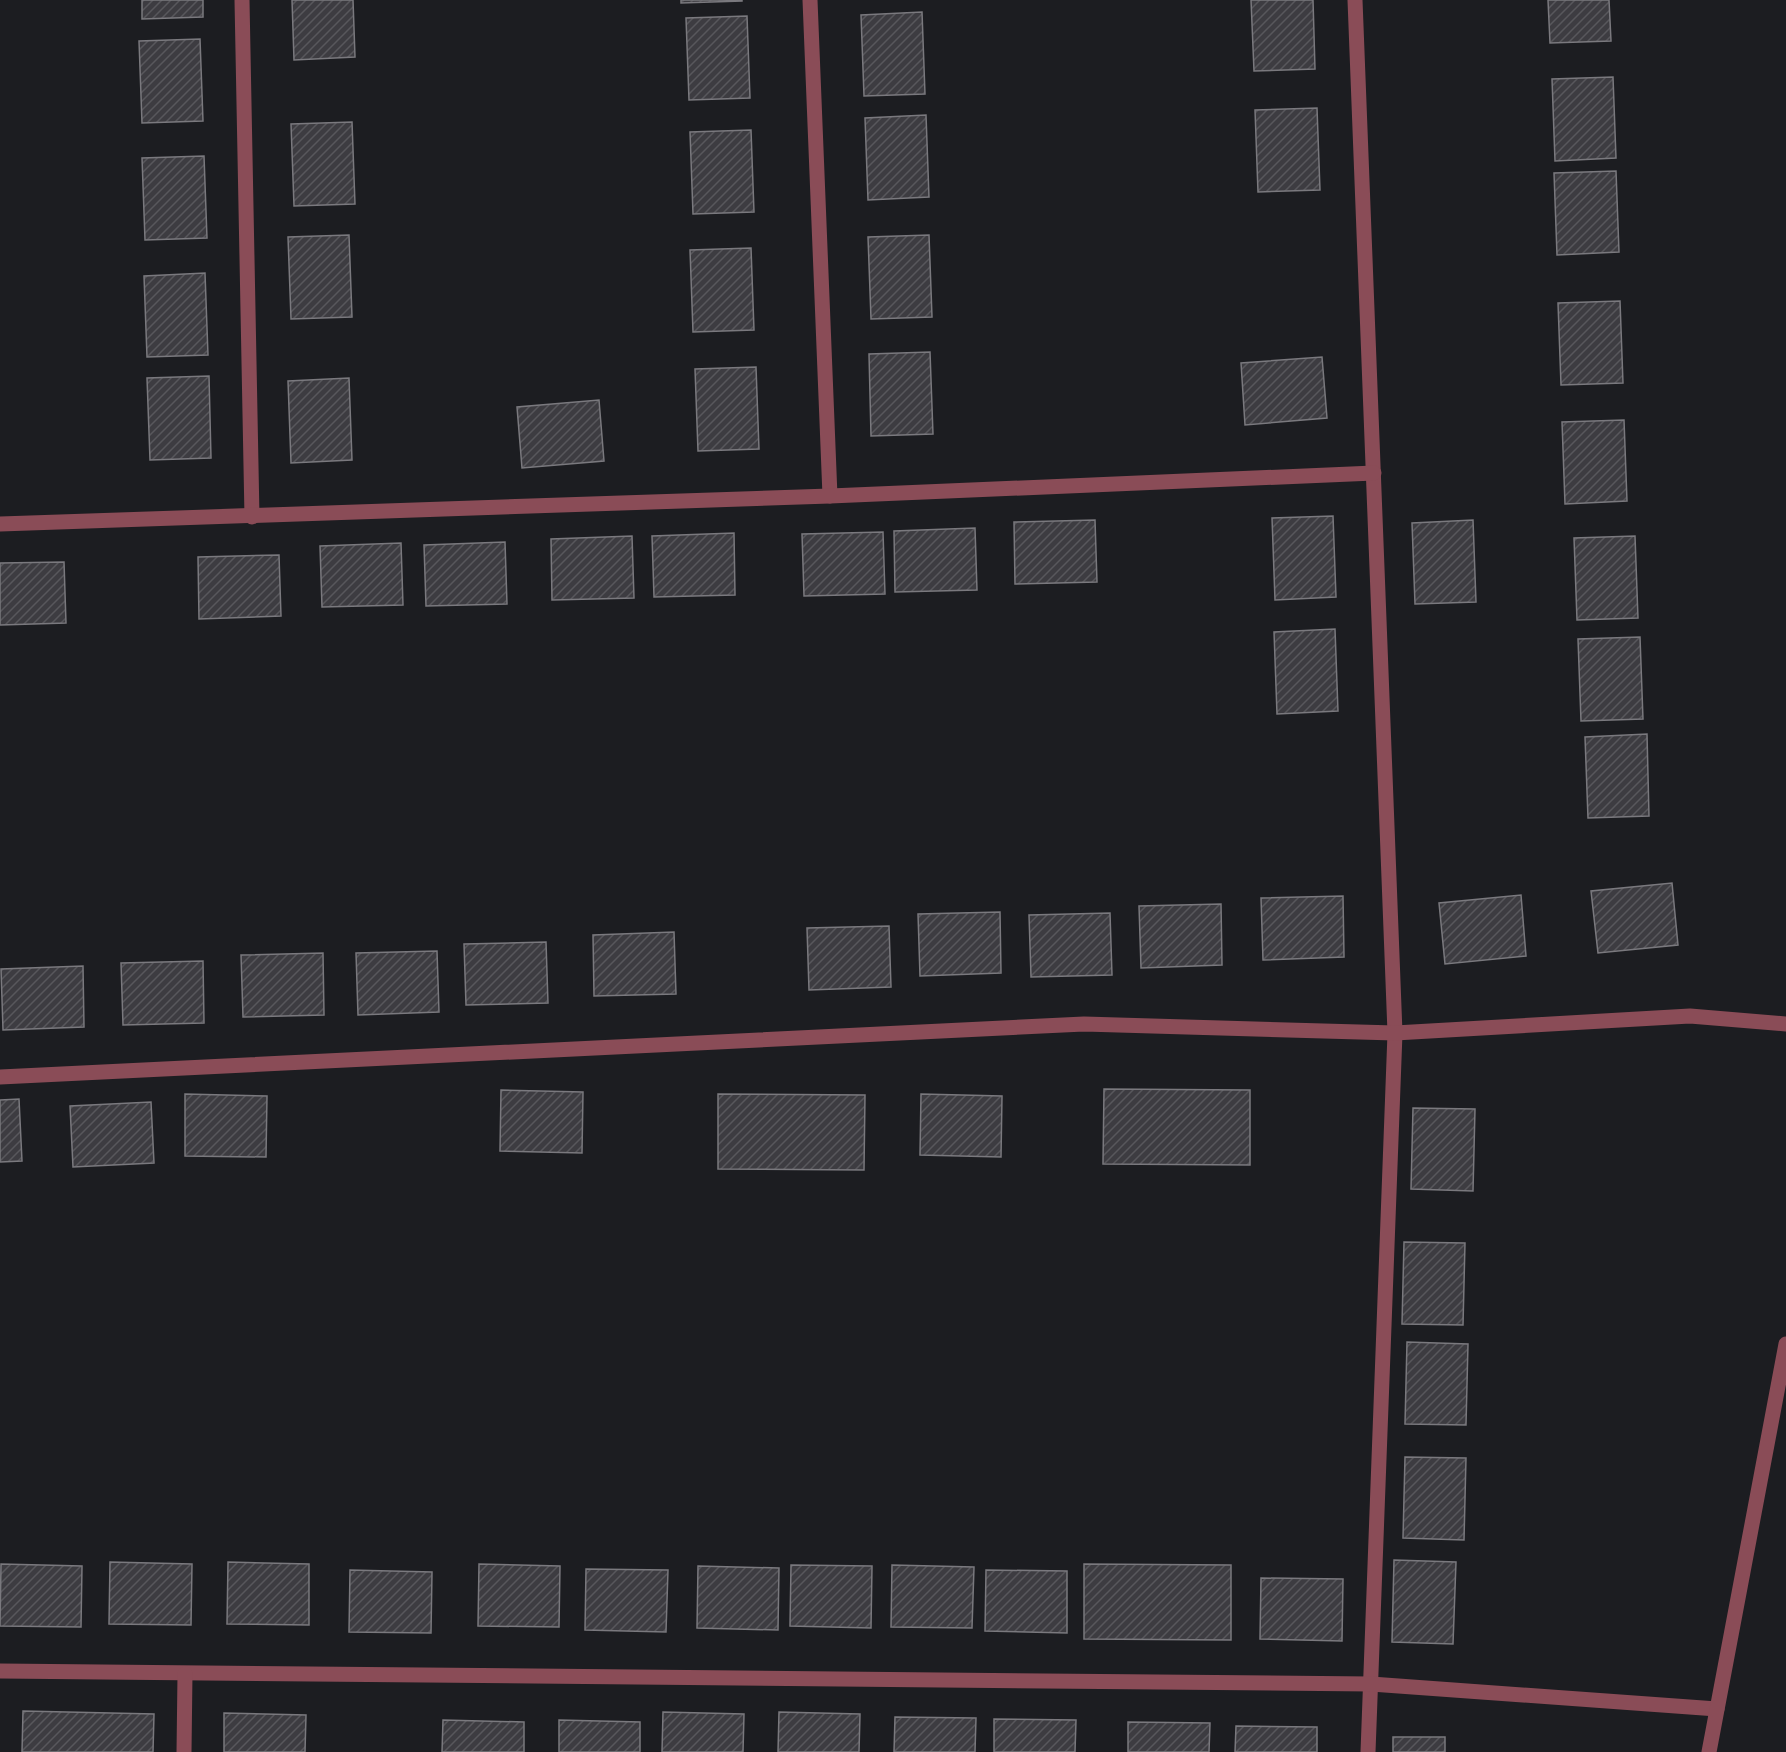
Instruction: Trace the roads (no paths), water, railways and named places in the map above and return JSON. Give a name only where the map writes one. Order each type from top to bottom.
[{"type":"street","points":[[242,0],[252,517]]},
{"type":"street","points":[[810,0],[830,496]]},
{"type":"street","points":[[1355,0],[1395,1033],[1368,1752]]},
{"type":"street","points":[[0,524],[830,496],[1374,472]]},
{"type":"street","points":[[0,1077],[1084,1024],[1395,1033],[1690,1016],[1786,1024]]},
{"type":"street","points":[[1709,1752],[1786,1344]]},
{"type":"street","points":[[0,1671],[1371,1684],[1717,1709]]},
{"type":"street","points":[[184,1752],[185,1674]]}]
